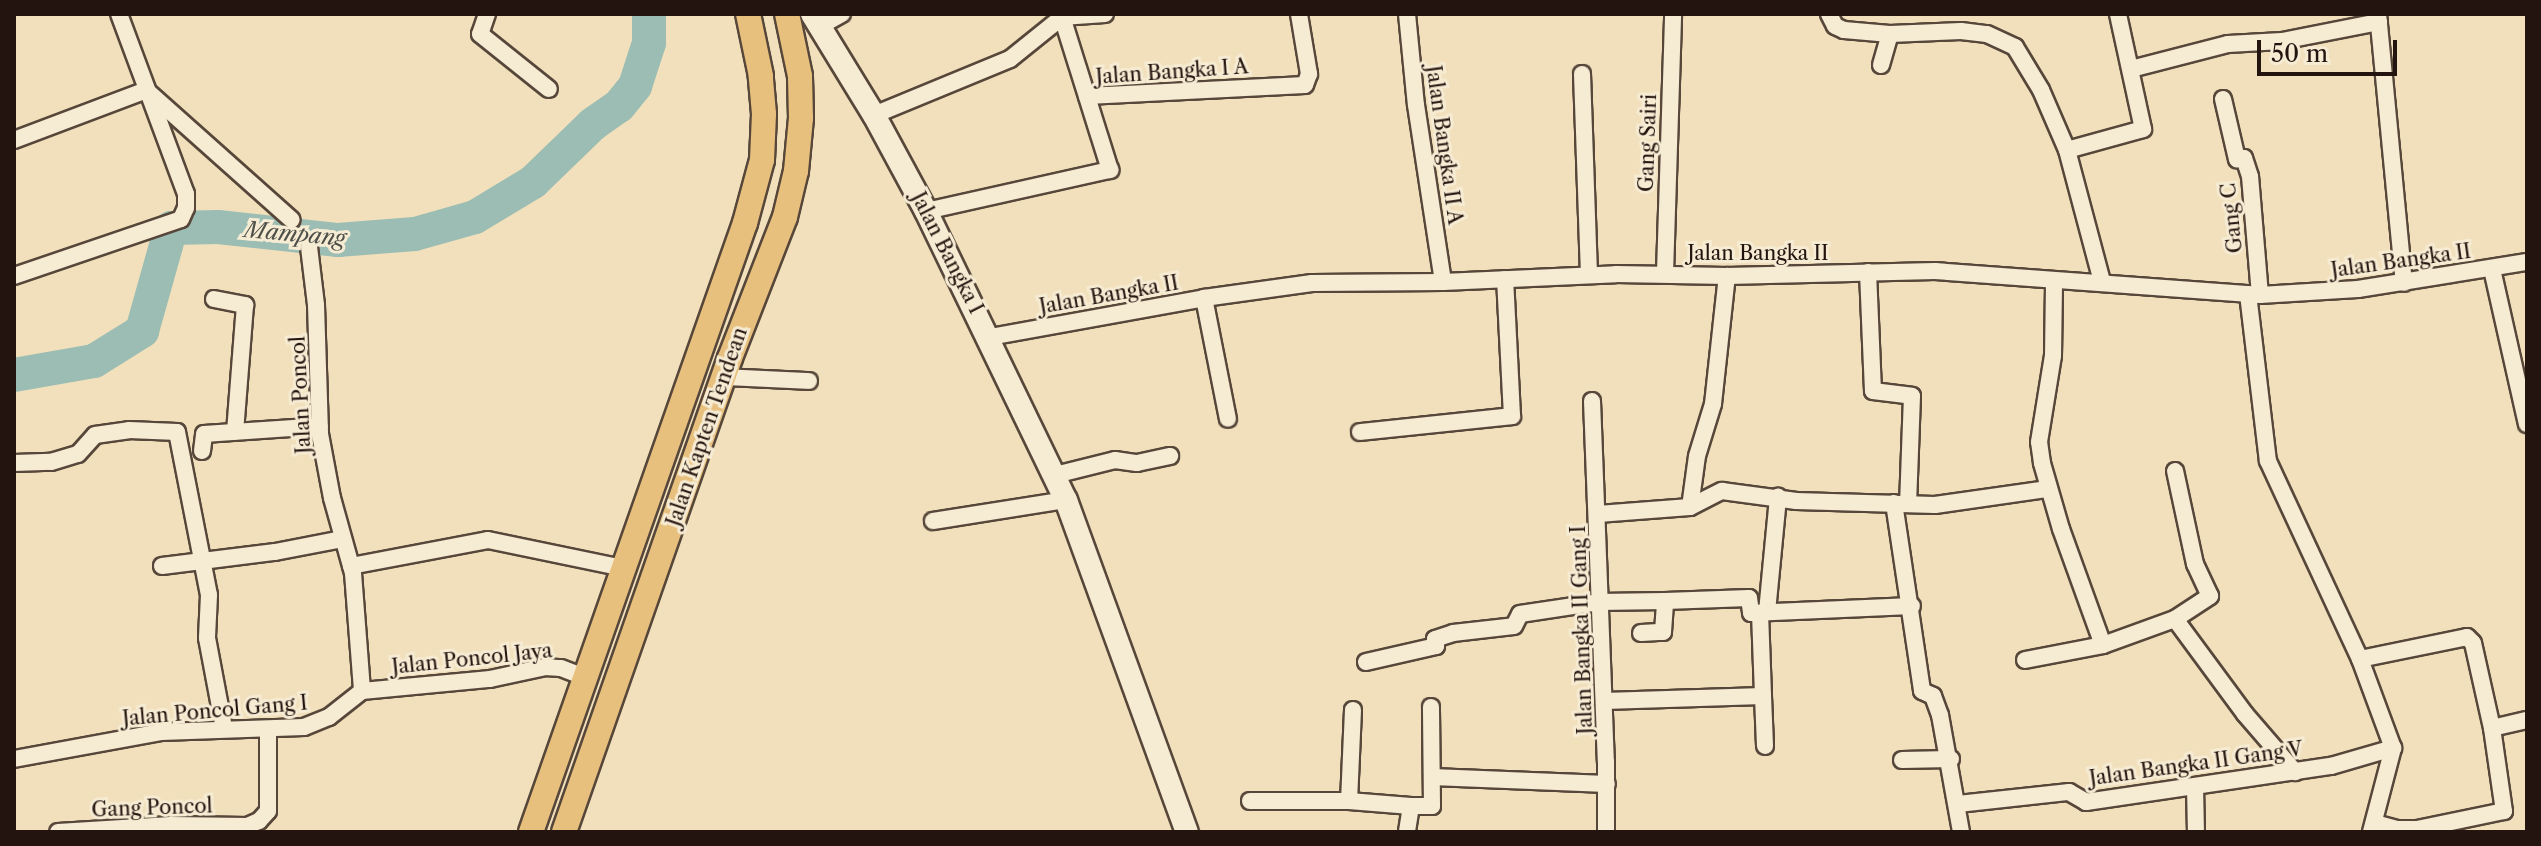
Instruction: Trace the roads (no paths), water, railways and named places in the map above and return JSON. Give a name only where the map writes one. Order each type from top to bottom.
[{"type":"main road","name":"Jalan Kapten Tendean","points":[[531,832],[745,223],[762,160],[764,114],[761,76],[748,14]]},
{"type":"main road","name":"Jalan Kapten Tendean","points":[[564,832],[724,377],[777,242],[796,171],[801,118],[800,76],[787,14]]},
{"type":"street","points":[[14,276],[181,219],[186,208],[186,194],[119,14]]},
{"type":"street","points":[[487,14],[480,34],[549,89]]},
{"type":"street","points":[[816,20],[842,14]]},
{"type":"street","points":[[874,115],[1010,59],[1062,16],[1105,14]]},
{"type":"street","name":"Jalan Bangka I A","points":[[926,211],[1110,170],[1087,96],[1305,85],[1309,74],[1299,14]]},
{"type":"street","name":"Jalan Bangka II A","points":[[1407,14],[1416,105],[1443,282]]},
{"type":"street","name":"Gang Sairi","points":[[1665,273],[1673,14]]},
{"type":"street","points":[[1829,14],[1835,26],[1844,30],[1890,34],[1961,31],[1987,34],[2015,47],[2041,90],[2067,150],[2102,282]]},
{"type":"street","points":[[2067,150],[2143,129],[2118,14]]},
{"type":"street","points":[[1062,16],[1087,96]]},
{"type":"street","points":[[2131,69],[2228,44],[2282,41],[2378,18],[2404,283]]},
{"type":"street","name":"Jalan Bangka I","points":[[816,20],[874,115],[926,211],[1055,475],[1187,832]]},
{"type":"street","points":[[1881,65],[1890,34]]},
{"type":"street","points":[[1582,74],[1589,275]]},
{"type":"street","points":[[14,140],[146,90]]},
{"type":"street","points":[[146,90],[292,220]]},
{"type":"street","name":"Gang C","points":[[2223,99],[2237,159],[2244,158],[2250,176],[2254,295]]},
{"type":"street","name":"Jalan Poncol","points":[[309,247],[316,305],[320,426],[342,539],[351,566],[362,691]]},
{"type":"street","name":"Jalan Bangka II","points":[[990,337],[1204,298],[1312,283],[1443,282],[1665,273],[1727,276],[1935,271],[2254,295],[2404,283],[2527,262]]},
{"type":"street","points":[[2492,269],[2527,424]]},
{"type":"street","points":[[1868,272],[1873,391],[1912,396],[1901,503],[1912,606],[1922,691],[1933,696],[1951,759],[1961,832]]},
{"type":"street","points":[[1690,507],[1697,456],[1713,404],[1727,276]]},
{"type":"street","points":[[1360,432],[1512,416],[1505,279]]},
{"type":"street","points":[[2054,281],[2053,356],[2039,442],[2048,489],[2103,645]]},
{"type":"street","points":[[2254,295],[2268,461],[2360,659],[2393,748],[2372,827],[2417,829],[2504,811],[2492,728],[2473,643],[2467,637],[2360,659]]},
{"type":"street","points":[[1204,298],[1228,419]]},
{"type":"street","points":[[214,299],[245,305],[235,432]]},
{"type":"street","points":[[724,377],[809,381]]},
{"type":"street","points":[[1592,401],[1598,514]]},
{"type":"street","points":[[202,451],[201,435],[320,426]]},
{"type":"street","points":[[14,463],[51,462],[78,454],[95,435],[129,430],[177,432],[209,595],[207,638],[224,728]]},
{"type":"street","points":[[1055,475],[1115,460],[1137,463],[1170,456]]},
{"type":"street","points":[[2025,660],[2103,645],[2175,619],[2210,596],[2195,564],[2175,471]]},
{"type":"street","name":"Jalan Bangka II Gang I","points":[[1606,832],[1598,514],[1690,507],[1722,491],[1935,505],[2048,489]]},
{"type":"street","points":[[1765,746],[1764,612],[1778,497]]},
{"type":"street","points":[[933,521],[1066,500]]},
{"type":"street","points":[[162,566],[275,552],[342,539]]},
{"type":"street","points":[[351,566],[488,540],[623,568]]},
{"type":"street","points":[[1366,662],[1436,646],[1435,639],[1453,633],[1514,626],[1520,614],[1599,602],[1749,598],[1751,613],[1912,606]]},
{"type":"street","points":[[1641,633],[1663,632],[1665,601]]},
{"type":"street","points":[[2175,619],[2245,714],[2295,772]]},
{"type":"street","name":"Jalan Poncol Jaya","points":[[362,691],[490,679],[545,667],[561,668],[584,677]]},
{"type":"street","name":"Jalan Poncol Gang I","points":[[14,759],[161,732],[224,728],[268,730],[318,723],[362,691]]},
{"type":"street","points":[[1604,701],[1763,696]]},
{"type":"street","points":[[1250,801],[1349,801],[1432,806],[1431,707]]},
{"type":"street","points":[[1349,801],[1353,710]]},
{"type":"street","points":[[2492,728],[2527,720]]},
{"type":"street","points":[[247,829],[268,811],[268,730]]},
{"type":"street","name":"Jalan Bangka II Gang V","points":[[1958,804],[2069,792],[2086,802],[2331,766],[2393,748]]},
{"type":"street","points":[[1902,760],[1951,759]]},
{"type":"street","points":[[1432,777],[1607,784]]},
{"type":"street","points":[[2195,786],[2196,832]]},
{"type":"street","points":[[1407,832],[1411,806]]},
{"type":"street","name":"Gang Poncol","points":[[58,832],[171,825],[247,829]]},
{"type":"waterway","name":"Mampang","points":[[14,375],[94,361],[142,331],[171,228],[218,227],[338,240],[415,234],[475,217],[533,182],[593,124],[619,106],[635,86],[649,43],[649,14]]}]
